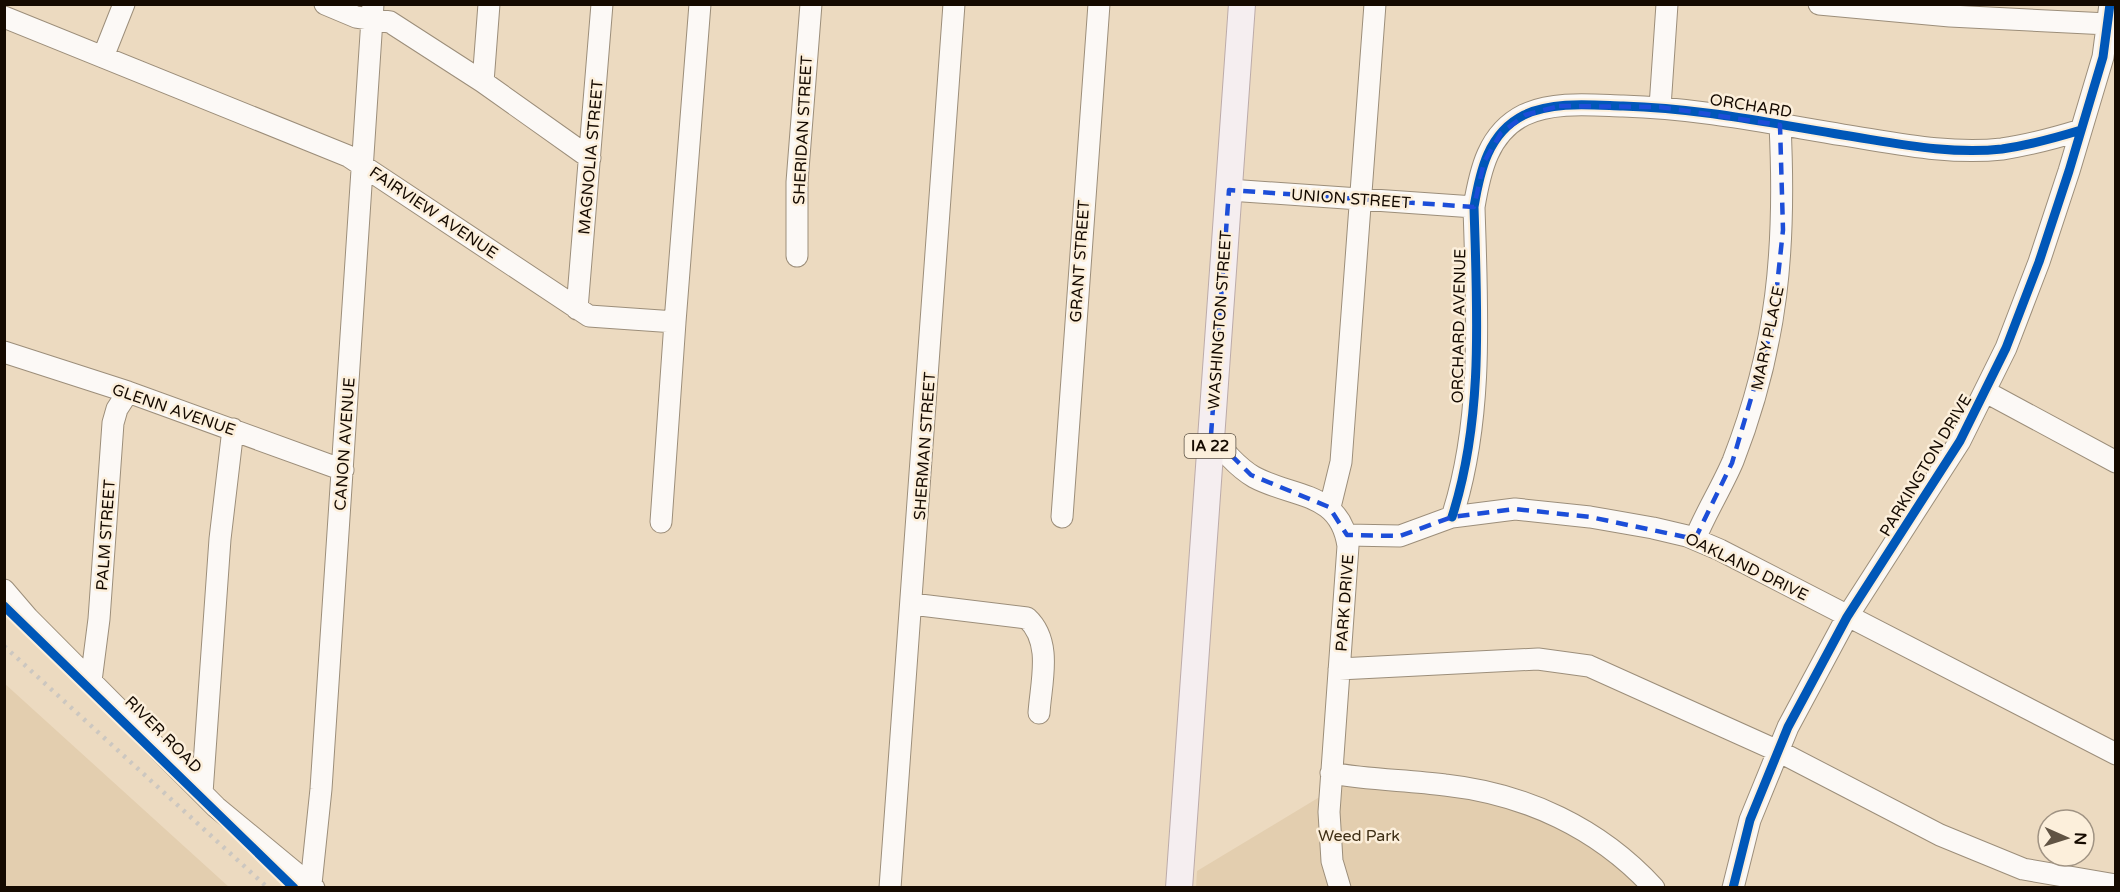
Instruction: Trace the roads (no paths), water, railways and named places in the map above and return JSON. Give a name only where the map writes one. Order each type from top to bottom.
[{"type":"main road","name":"WASHINGTON STREET","points":[[1179,888],[1242,4]]},
{"type":"street","points":[[104,57],[124,4]]},
{"type":"street","points":[[325,4],[356,17],[373,11],[483,82],[590,158]]},
{"type":"street","points":[[483,82],[489,4]]},
{"type":"street","name":"MAGNOLIA STREET","points":[[577,309],[602,4]]},
{"type":"street","points":[[661,522],[700,4]]},
{"type":"street","name":"SHERIDAN STREET","points":[[797,256],[797,182],[811,4]]},
{"type":"street","name":"SHERMAN STREET","points":[[890,888],[954,4]]},
{"type":"street","name":"GRANT STREET","points":[[1062,517],[1099,4]]},
{"type":"street","points":[[1211,435],[1224,451],[1251,476],[1318,500],[1330,507],[1341,462],[1375,4]]},
{"type":"street","points":[[1660,107],[1668,4]]},
{"type":"street","points":[[1819,4],[1950,16],[2109,14]]},
{"type":"street","name":"CANON AVENUE","points":[[313,886],[373,11]]},
{"type":"street","name":"PARKINGTON DRIVE","points":[[1733,888],[1750,820],[1778,751],[1847,617],[1960,441],[1986,392],[2038,262],[2081,130],[2103,57],[2109,14]]},
{"type":"street","name":"FAIRVIEW AVENUE","points":[[4,17],[301,135],[363,164],[577,309],[597,317],[675,321]]},
{"type":"street","name":"ORCHARD","points":[[1474,207],[1480,174],[1491,146],[1501,133],[1524,115],[1559,106],[1660,107],[1907,146],[1950,149],[2000,149],[2049,140],[2081,130]]},
{"type":"street","name":"MARY PLACE","points":[[1695,539],[1732,463],[1761,374],[1773,324],[1783,230],[1780,125]]},
{"type":"street","name":"UNION STREET","points":[[1229,190],[1474,207]]},
{"type":"street","name":"ORCHARD AVENUE","points":[[1452,517],[1468,441],[1475,386],[1474,207]]},
{"type":"street","name":"GLENN AVENUE","points":[[4,352],[128,392],[343,470]]},
{"type":"street","name":"PALM STREET","points":[[91,681],[100,608],[113,423],[117,409],[128,392]]},
{"type":"street","points":[[1986,392],[2115,462]]},
{"type":"street","points":[[202,793],[220,540],[233,429]]},
{"type":"street","name":"PARK DRIVE","points":[[1330,507],[1344,526],[1348,546],[1331,773],[1329,839],[1332,861],[1340,888]]},
{"type":"street","name":"OAKLAND DRIVE","points":[[1347,535],[1400,536],[1452,517],[1495,509],[1515,509],[1590,517],[1653,528],[1695,539],[2115,754]]},
{"type":"street","name":"RIVER ROAD","points":[[4,590],[28,618],[202,793],[313,886]]},
{"type":"street","points":[[912,604],[1027,618],[1040,635],[1044,646],[1039,713]]},
{"type":"street","points":[[1339,669],[1538,659],[1589,666],[1778,751],[1940,835],[2023,869],[2115,885]]},
{"type":"street","points":[[1331,773],[1447,785],[1514,799],[1582,827],[1608,844],[1654,888]]},
{"type":"railway","points":[[4,646],[268,888]]},
{"type":"park label","name":"Weed Park","points":[[1359,835]]}]
